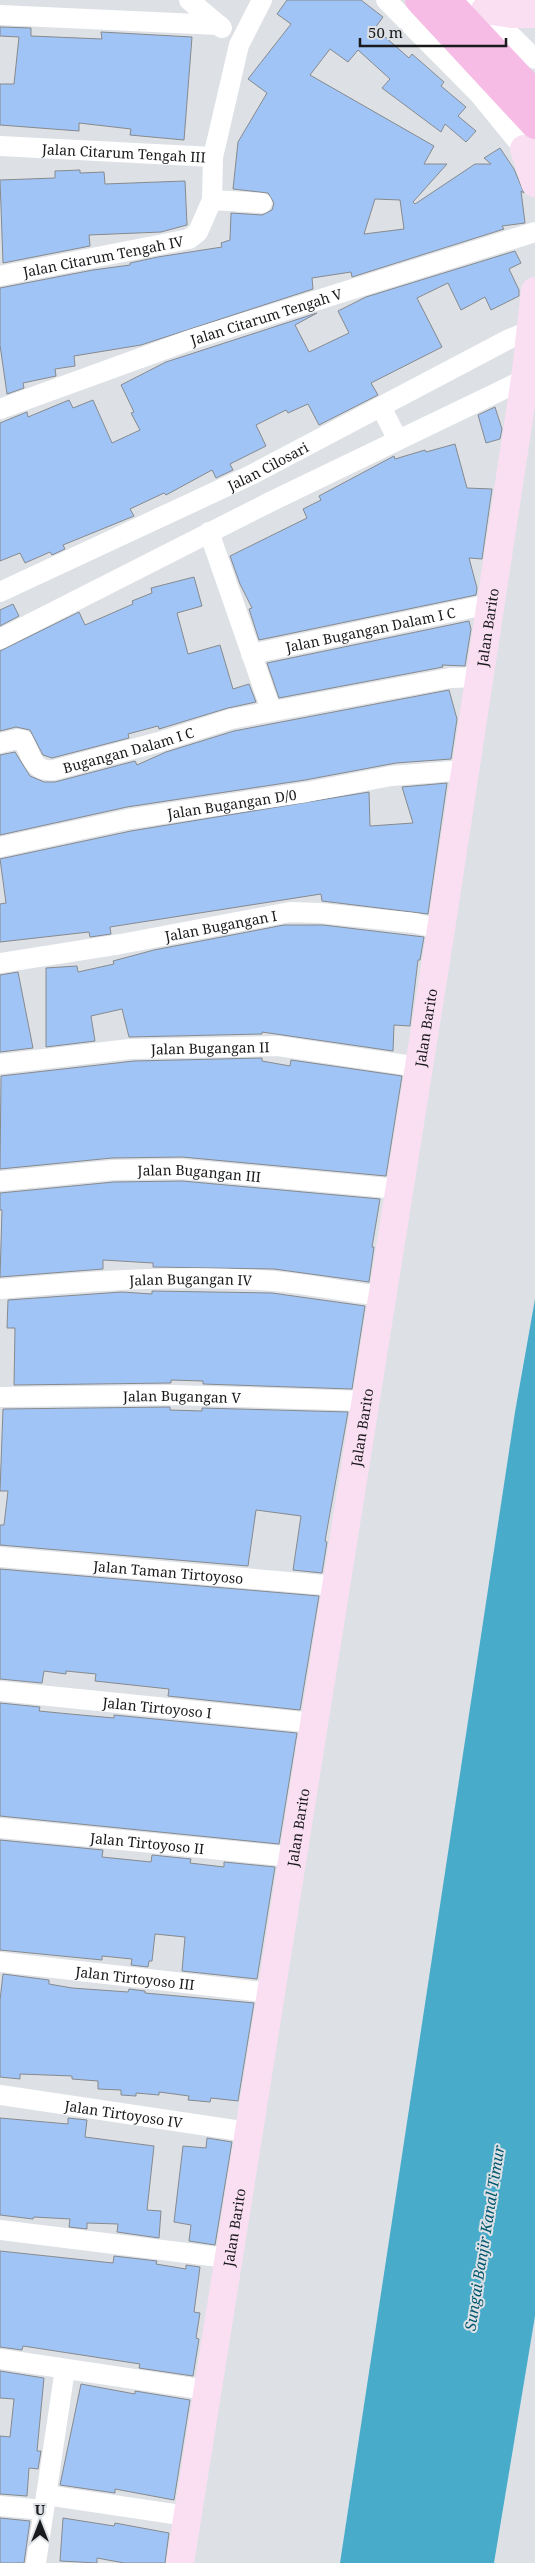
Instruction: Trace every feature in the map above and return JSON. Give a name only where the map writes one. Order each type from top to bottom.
[{"type":"main road","points":[[418,0],[535,124]]},
{"type":"main road","points":[[447,0],[535,94]]},
{"type":"street","points":[[189,0],[238,44]]},
{"type":"street","points":[[213,157],[238,44],[262,0]]},
{"type":"street","points":[[386,0],[479,94],[529,150],[535,184]]},
{"type":"street","points":[[480,5],[512,14],[535,14]]},
{"type":"street","points":[[480,5],[535,58]]},
{"type":"street","points":[[0,15],[218,25]]},
{"type":"street","name":"Jalan Citarum Tengah III","points":[[0,146],[213,157],[212,200]]},
{"type":"street","points":[[212,200],[262,203]]},
{"type":"street","name":"Jalan Citarum Tengah IV","points":[[0,276],[190,240],[198,232],[212,200]]},
{"type":"street","name":"Jalan Citarum Tengah V","points":[[0,409],[193,339],[535,232]]},
{"type":"street","name":"Jalan Barito","points":[[180,2563],[364,1401],[442,928],[525,379],[535,291]]},
{"type":"street","name":"Jalan Cilosari","points":[[0,592],[222,489],[507,340],[532,330]]},
{"type":"street","points":[[0,639],[210,532],[525,379]]},
{"type":"street","points":[[381,407],[398,440]]},
{"type":"street","points":[[222,489],[235,520]]},
{"type":"street","points":[[210,532],[271,710],[450,678],[480,677]]},
{"type":"street","name":"Jalan Bugangan Dalam I C","points":[[252,654],[490,604]]},
{"type":"street","name":"Bugangan Dalam I C","points":[[0,743],[18,739],[23,740],[33,763],[40,770],[49,771],[159,742],[232,719],[271,710]]},
{"type":"street","name":"Jalan Bugangan D/0","points":[[0,847],[129,819],[391,776],[466,770]]},
{"type":"street","name":"Jalan Bugangan I","points":[[0,963],[121,944],[290,912],[320,913],[414,923],[442,928]]},
{"type":"street","name":"Jalan Bugangan II","points":[[0,1064],[130,1049],[278,1046],[419,1067]]},
{"type":"street","name":"Jalan Bugangan III","points":[[0,1181],[112,1170],[182,1169],[400,1190]]},
{"type":"street","name":"Jalan Bugangan IV","points":[[0,1289],[163,1278],[205,1278],[274,1281],[382,1296]]},
{"type":"street","name":"Jalan Bugangan V","points":[[0,1397],[172,1395],[364,1401]]},
{"type":"street","name":"Jalan Taman Tirtoyoso","points":[[0,1557],[336,1586]]},
{"type":"street","name":"Jalan Tirtoyoso I","points":[[0,1691],[314,1723]]},
{"type":"street","name":"Jalan Tirtoyoso II","points":[[0,1828],[292,1858]]},
{"type":"street","name":"Jalan Tirtoyoso III","points":[[0,1962],[270,1993]]},
{"type":"street","name":"Jalan Tirtoyoso IV","points":[[0,2095],[248,2132]]},
{"type":"street","points":[[0,2230],[227,2258]]},
{"type":"street","points":[[0,2359],[207,2390]]},
{"type":"street","points":[[36,2563],[65,2369]]},
{"type":"street","points":[[0,2506],[45,2503],[187,2516]]},
{"type":"water","name":"Sungai Banjir Kanal Timur","points":[[535,1299],[535,2316],[494,2563],[340,2563],[515,1412]]},
{"type":"building","points":[[287,0],[361,0],[383,17],[375,28],[409,58],[412,54],[444,82],[441,86],[466,107],[458,116],[476,131],[466,142],[445,124],[441,132],[382,88],[390,79],[358,50],[348,62],[330,49],[310,75],[434,146],[424,164],[447,164],[413,202],[415,204],[475,164],[491,164],[484,158],[500,148],[514,169],[524,193],[521,191],[525,223],[502,226],[504,229],[352,277],[351,272],[312,278],[313,289],[141,345],[74,356],[75,366],[55,369],[56,376],[23,383],[24,388],[7,394],[0,345],[0,288],[93,270],[130,265],[130,263],[158,257],[222,247],[221,243],[230,240],[231,213],[262,215],[272,210],[274,203],[268,193],[233,189],[238,142],[267,93],[248,79],[291,24],[277,14]],"holes":[[[375,199],[400,200],[404,229],[364,234]]]},
{"type":"building","points":[[0,27],[31,28],[31,36],[102,39],[101,32],[192,37],[184,140],[130,135],[131,129],[79,123],[79,131],[0,125],[0,84],[14,84],[19,37],[0,36]]},
{"type":"building","points":[[80,170],[80,173],[104,172],[105,184],[185,181],[187,225],[161,232],[89,235],[90,246],[3,263],[0,180],[55,178],[55,171]]},
{"type":"building","points":[[515,251],[521,263],[509,269],[519,290],[519,296],[491,310],[485,297],[461,310],[448,283],[417,298],[442,347],[371,383],[378,395],[319,425],[308,404],[288,413],[286,410],[256,425],[266,446],[230,464],[233,470],[216,478],[212,470],[166,495],[164,493],[130,509],[134,516],[63,545],[65,549],[52,555],[50,552],[25,563],[20,553],[0,561],[0,423],[27,412],[28,417],[69,400],[73,408],[93,400],[112,443],[140,430],[131,413],[134,412],[121,385],[166,362],[317,313],[295,325],[309,352],[349,333],[338,311],[366,297]]},
{"type":"building","points":[[495,407],[502,429],[500,439],[486,443],[478,415]]},
{"type":"building","points":[[455,444],[467,488],[492,489],[482,559],[469,558],[477,588],[476,595],[259,640],[249,609],[252,608],[240,584],[230,556],[307,518],[303,509],[321,500],[319,496],[394,456],[395,459]]},
{"type":"building","points":[[194,577],[202,606],[177,613],[188,654],[220,645],[233,689],[249,684],[256,702],[228,708],[159,729],[158,726],[128,734],[129,738],[52,758],[43,755],[30,730],[16,727],[0,731],[0,651],[79,612],[85,625],[133,604],[132,601],[152,593],[151,588]]},
{"type":"building","points":[[13,604],[19,616],[0,626],[0,610]]},
{"type":"building","points":[[469,621],[471,629],[465,666],[442,665],[443,667],[279,698],[267,663]]},
{"type":"building","points":[[449,690],[457,719],[451,759],[396,763],[305,780],[127,807],[0,835],[0,755],[15,752],[30,776],[44,782],[55,782],[135,761],[137,765],[166,752],[234,731]]},
{"type":"building","points":[[447,783],[428,914],[322,901],[321,894],[110,927],[111,934],[90,937],[89,932],[0,942],[0,904],[6,903],[0,859],[131,831],[369,792],[370,826],[413,823],[402,787]]},
{"type":"building","points":[[284,925],[323,925],[424,937],[420,960],[418,960],[410,1026],[394,1025],[393,1051],[262,1032],[262,1034],[129,1037],[122,1009],[91,1016],[95,1041],[46,1047],[46,968],[77,966],[78,972],[114,964],[113,961],[154,950]]},
{"type":"building","points":[[18,972],[33,1048],[0,1052],[0,975]]},
{"type":"building","points":[[262,1058],[262,1061],[290,1066],[291,1060],[402,1076],[386,1176],[182,1157],[112,1158],[0,1169],[1,1076],[134,1061]]},
{"type":"building","points":[[182,1181],[380,1199],[372,1247],[374,1247],[369,1282],[274,1269],[153,1267],[153,1263],[103,1260],[103,1269],[0,1277],[2,1210],[0,1210],[0,1193],[114,1182]]},
{"type":"building","points":[[152,1291],[272,1293],[365,1306],[352,1389],[203,1384],[203,1381],[171,1380],[171,1383],[14,1385],[15,1328],[7,1328],[8,1300],[122,1292],[152,1294]]},
{"type":"building","points":[[170,1407],[170,1410],[202,1411],[202,1408],[348,1412],[325,1541],[327,1542],[322,1573],[293,1570],[301,1516],[256,1510],[248,1566],[0,1545],[0,1525],[4,1525],[8,1491],[0,1491],[3,1409]]},
{"type":"building","points":[[0,1569],[319,1596],[300,1710],[168,1696],[169,1689],[95,1681],[96,1674],[66,1671],[66,1674],[44,1671],[42,1683],[0,1679]]},
{"type":"building","points":[[0,1703],[40,1707],[39,1711],[114,1718],[114,1715],[297,1733],[279,1844],[0,1816]]},
{"type":"building","points":[[0,1840],[103,1850],[102,1857],[151,1862],[152,1855],[191,1859],[190,1863],[224,1867],[224,1862],[275,1867],[257,1979],[182,1971],[185,1937],[155,1934],[152,1961],[149,1961],[148,1967],[131,1965],[132,1959],[102,1956],[102,1960],[0,1950]]},
{"type":"building","points":[[3,1974],[49,1980],[49,1984],[72,1988],[128,1992],[129,1989],[145,1991],[145,1993],[254,2003],[238,2101],[211,2098],[210,2102],[188,2100],[189,2096],[159,2092],[159,2095],[136,2093],[136,2096],[121,2095],[121,2090],[98,2089],[98,2081],[72,2079],[72,2076],[20,2074],[20,2079],[0,2077],[0,2000]]},
{"type":"building","points":[[0,2118],[68,2124],[68,2118],[87,2120],[85,2137],[154,2146],[147,2210],[161,2211],[159,2238],[117,2232],[118,2224],[87,2223],[87,2229],[69,2227],[70,2219],[34,2217],[33,2219],[0,2215]]},
{"type":"building","points":[[207,2138],[232,2142],[215,2245],[189,2241],[191,2225],[174,2222],[183,2146],[206,2148]]},
{"type":"building","points":[[0,2251],[113,2263],[114,2256],[157,2261],[156,2264],[186,2269],[186,2265],[200,2267],[194,2312],[200,2313],[196,2338],[199,2339],[193,2376],[139,2368],[140,2364],[23,2346],[22,2350],[0,2347]]},
{"type":"building","points":[[0,2371],[44,2378],[37,2451],[41,2451],[38,2469],[29,2468],[27,2496],[0,2494],[0,2436],[10,2437],[14,2399],[0,2398]]},
{"type":"building","points":[[81,2384],[135,2394],[135,2391],[190,2400],[174,2500],[115,2489],[115,2493],[60,2485]]},
{"type":"building","points":[[0,2518],[30,2521],[24,2563],[0,2563]]},
{"type":"building","points":[[63,2518],[114,2526],[115,2523],[169,2533],[165,2563],[124,2563],[97,2558],[97,2563],[60,2561]]}]
